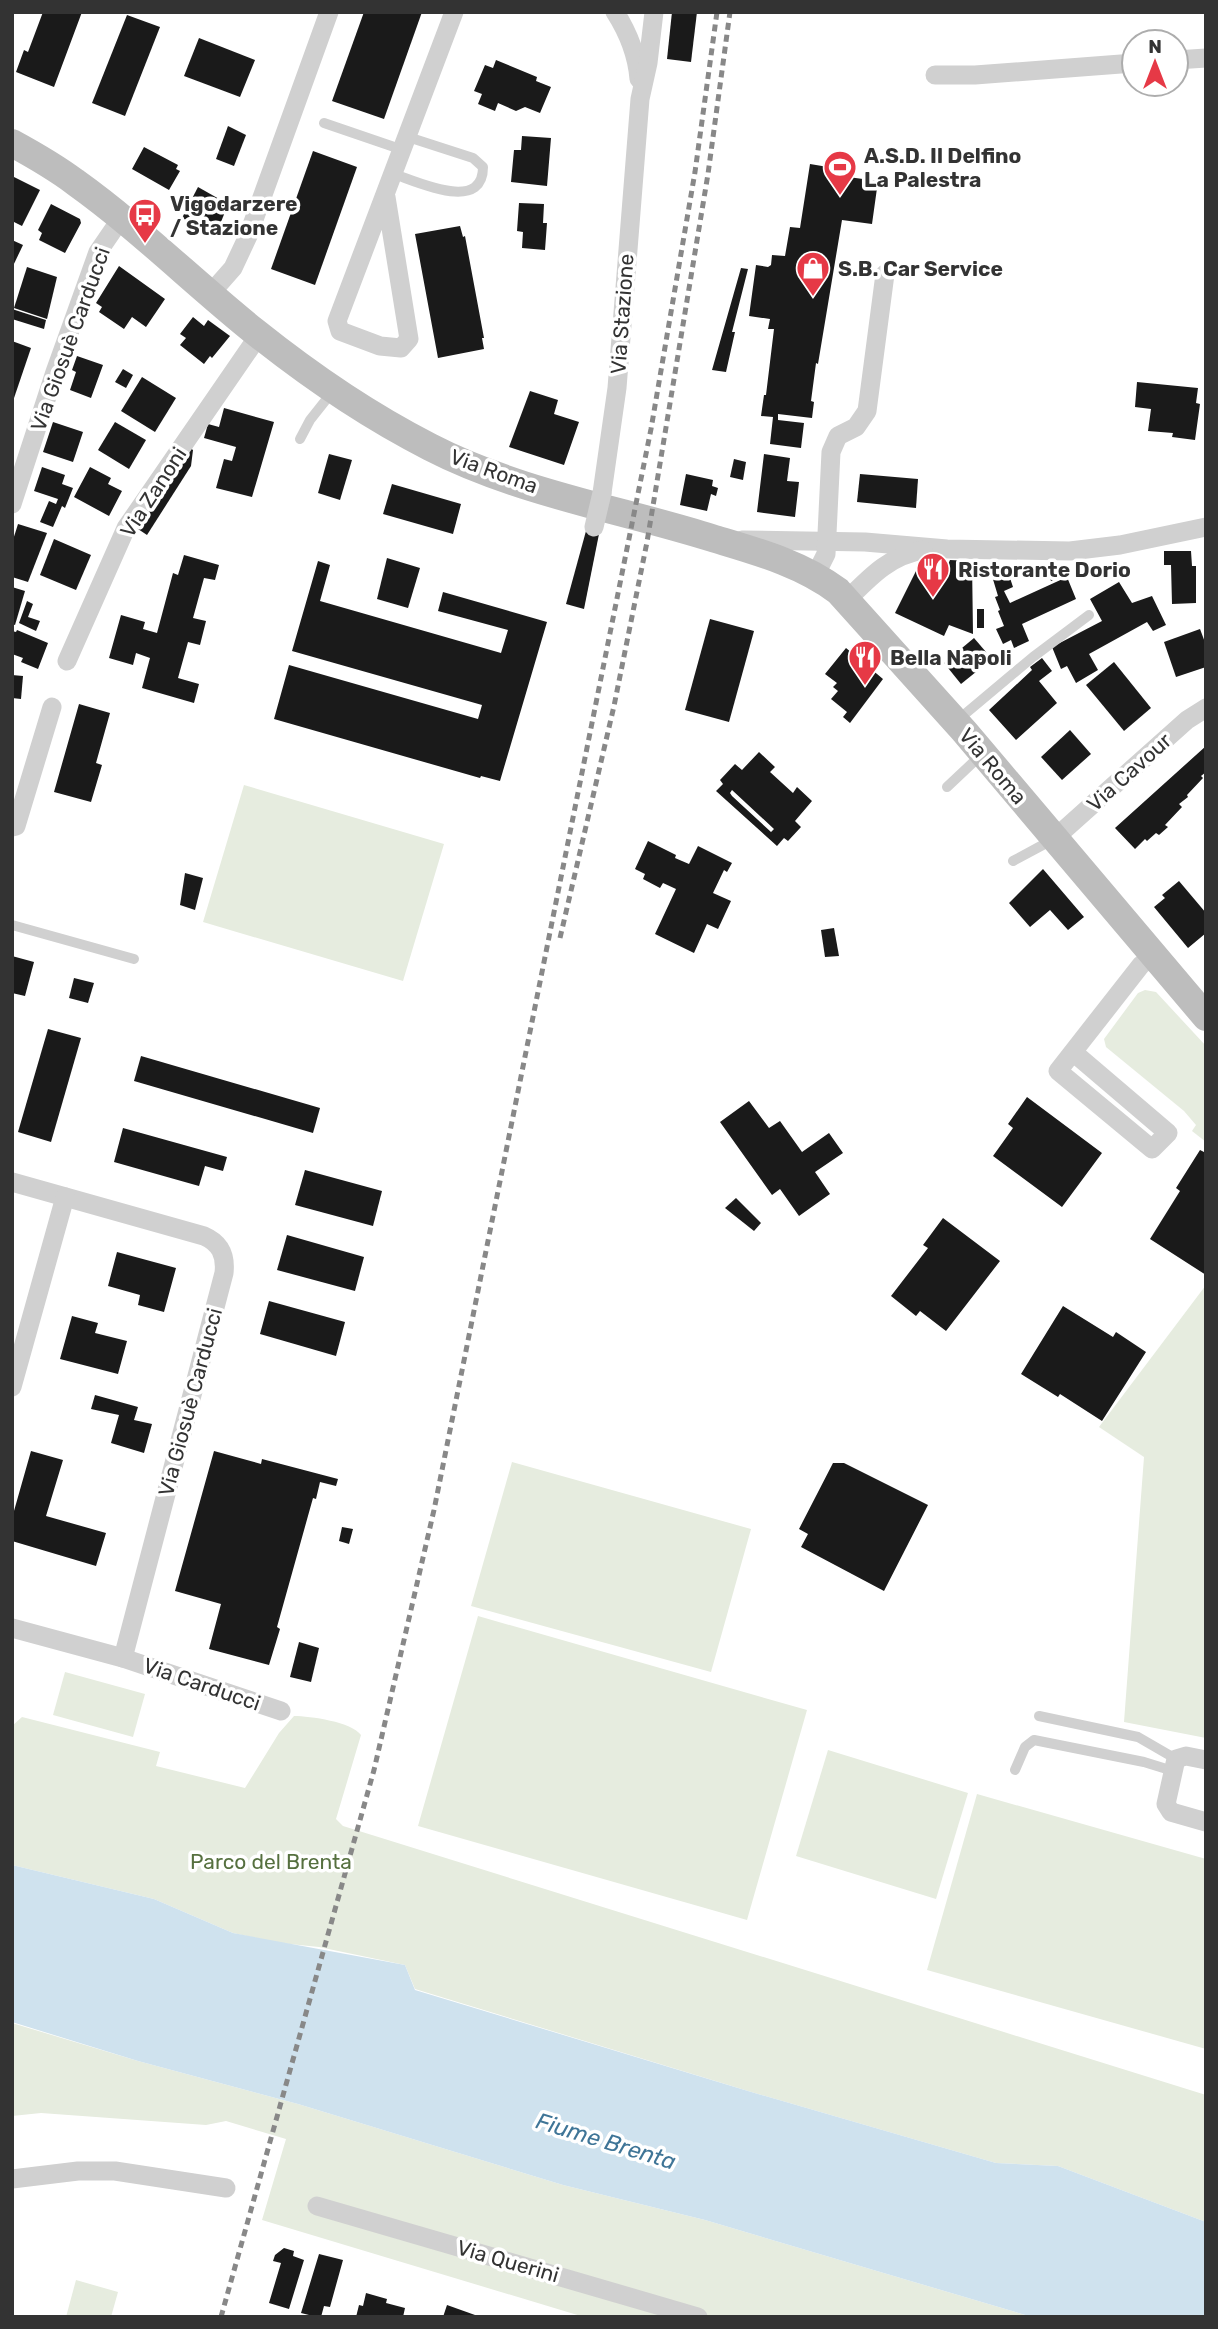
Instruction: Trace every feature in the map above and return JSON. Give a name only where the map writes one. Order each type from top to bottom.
[{"type":"main road","name":"Via Roma","points":[[12,143],[74,181],[122,217],[259,335],[334,390],[408,435],[481,469],[786,562],[838,591],[983,753],[1206,1017]]},
{"type":"street","points":[[211,292],[233,268],[248,236],[329,12]]},
{"type":"street","points":[[386,197],[409,339],[401,348],[380,346],[340,331],[337,321],[454,12]]},
{"type":"street","name":"Via Stazione","points":[[594,527],[602,493],[617,388],[640,99],[638,62],[615,12]]},
{"type":"street","name":"Via Stazione","points":[[640,99],[648,64],[654,12]]},
{"type":"street","points":[[934,75],[975,75],[1120,64]]},
{"type":"street","name":"Via Giosuè Carducci","points":[[12,504],[98,252],[122,217]]},
{"type":"street","points":[[815,576],[826,554],[831,452],[838,436],[856,427],[867,411],[885,274]]},
{"type":"street","name":"Via Zanoni","points":[[67,661],[125,528],[259,335]]},
{"type":"street","points":[[720,540],[898,543],[933,549],[1070,551],[1120,545],[1206,527]]},
{"type":"street","points":[[847,600],[887,562],[899,556],[933,549]]},
{"type":"street","points":[[12,827],[16,826],[52,707]]},
{"type":"street","name":"Via Cavour","points":[[1055,838],[1187,720],[1206,708]]},
{"type":"street","points":[[1073,1052],[1168,1133],[1152,1149],[1058,1071],[1141,965],[1153,956]]},
{"type":"street","name":"Via Giosuè Carducci","points":[[12,1182],[204,1236],[220,1248],[225,1264],[123,1658]]},
{"type":"street","points":[[12,1387],[65,1197]]},
{"type":"street","points":[[12,1628],[123,1658]]},
{"type":"street","name":"Via Carducci","points":[[123,1658],[281,1711]]},
{"type":"street","points":[[1206,1760],[1186,1756],[1175,1765],[1166,1804],[1171,1812],[1206,1822]]},
{"type":"street","points":[[12,2179],[78,2171],[115,2171],[226,2188]]},
{"type":"street","name":"Via Querini","points":[[317,2206],[698,2317]]},
{"type":"lane","points":[[324,123],[473,158],[483,167],[480,183],[473,189],[452,192],[394,174]]},
{"type":"lane","points":[[300,439],[310,420],[334,390]]},
{"type":"lane","points":[[956,722],[1033,657],[1089,615]]},
{"type":"lane","points":[[947,787],[983,753]]},
{"type":"lane","points":[[1013,861],[1055,838]]},
{"type":"lane","points":[[12,925],[134,960]]},
{"type":"lane","points":[[1039,1716],[1138,1737],[1175,1765]]},
{"type":"lane","points":[[1015,1770],[1025,1747],[1034,1740],[1144,1762],[1175,1765]]},
{"type":"green space","points":[[244,785],[444,844],[403,981],[203,922]]},
{"type":"green space","points":[[1145,990],[1156,992],[1206,1046],[1206,1142],[1192,1131],[1196,1125],[1184,1111],[1106,1047],[1104,1039],[1138,993]]},
{"type":"green space","points":[[1206,1285],[1206,1738],[1124,1722],[1144,1457],[1099,1427]]},
{"type":"green space","points":[[512,1462],[751,1529],[711,1672],[471,1606]]},
{"type":"green space","points":[[478,1616],[807,1710],[747,1920],[418,1826]]},
{"type":"green space","points":[[65,1672],[145,1694],[133,1737],[53,1715]]},
{"type":"green space","name":"Parco del Brenta","points":[[294,1716],[340,1723],[361,1735],[336,1819],[343,1826],[1206,2095],[1206,2222],[1058,2166],[996,2163],[748,2091],[415,1989],[405,1965],[233,1933],[154,1899],[12,1865],[12,1726],[22,1717],[160,1752],[156,1766],[245,1788],[279,1733]]},
{"type":"green space","points":[[828,1750],[968,1793],[936,1899],[796,1856]]},
{"type":"green space","points":[[977,1794],[1206,1859],[1206,2049],[927,1970]]},
{"type":"green space","points":[[12,2023],[138,2061],[298,2104],[563,2185],[705,2220],[1032,2317],[584,2317],[262,2220],[286,2139],[226,2121],[206,2125],[41,2113],[12,2116]]},
{"type":"green space","points":[[76,2280],[118,2292],[111,2317],[66,2317]]},
{"type":"water","name":"Fiume Brenta","points":[[12,1865],[154,1899],[233,1933],[405,1965],[415,1990],[996,2163],[1058,2166],[1206,2222],[1206,2317],[1032,2317],[705,2220],[563,2185],[298,2104],[138,2061],[12,2022]]},
{"type":"building","points":[[43,12],[82,12],[54,87],[16,72],[24,50],[28,52]]},
{"type":"building","points":[[364,12],[422,12],[384,119],[332,101]]},
{"type":"building","points":[[672,12],[697,12],[691,62],[667,59]]},
{"type":"building","points":[[127,15],[160,27],[125,116],[92,103]]},
{"type":"building","points":[[199,38],[255,60],[240,97],[184,76]]},
{"type":"building","points":[[496,60],[537,77],[536,81],[551,87],[540,113],[525,107],[516,111],[498,103],[495,111],[478,104],[482,94],[474,91],[485,65],[493,68]]},
{"type":"building","points":[[228,126],[246,135],[234,166],[216,159]]},
{"type":"building","points":[[522,136],[551,138],[547,186],[511,182],[514,150],[521,150]]},
{"type":"building","points":[[144,147],[178,165],[176,169],[180,171],[169,190],[132,169]]},
{"type":"building","points":[[313,151],[357,167],[315,285],[271,269]]},
{"type":"building","points":[[810,164],[834,168],[833,175],[878,181],[872,224],[842,220],[818,364],[816,363],[811,401],[814,402],[812,418],[778,414],[778,420],[804,423],[801,448],[770,444],[773,417],[761,416],[774,329],[768,329],[770,319],[749,316],[756,265],[768,267],[771,265],[772,255],[785,256],[790,227],[800,228]]},
{"type":"building","points":[[12,176],[40,190],[22,226],[12,221]]},
{"type":"building","points":[[198,187],[228,204],[216,235],[182,218]]},
{"type":"building","points":[[519,203],[544,204],[543,223],[547,223],[545,250],[522,248],[523,232],[517,231]]},
{"type":"building","points":[[51,204],[80,219],[81,223],[65,253],[39,240],[42,233],[38,230]]},
{"type":"building","points":[[460,226],[463,237],[465,236],[484,349],[438,358],[415,234]]},
{"type":"building","points":[[12,240],[23,245],[12,268]]},
{"type":"building","points":[[119,266],[165,299],[146,327],[132,317],[124,329],[99,312],[102,307],[96,303]]},
{"type":"building","points":[[27,267],[57,277],[47,319],[14,308]]},
{"type":"building","points":[[741,268],[748,269],[732,332],[735,332],[726,372],[712,370]]},
{"type":"building","points":[[12,309],[46,320],[44,329],[12,319]]},
{"type":"building","points":[[193,317],[204,326],[208,320],[230,336],[204,364],[180,345],[186,338],[180,334]]},
{"type":"building","points":[[12,341],[31,348],[13,401],[12,401]]},
{"type":"building","points":[[77,356],[103,365],[91,398],[70,390],[76,372],[72,370]]},
{"type":"building","points":[[123,369],[133,375],[126,388],[115,382]]},
{"type":"building","points":[[142,377],[176,398],[155,432],[121,411]]},
{"type":"building","points":[[1137,382],[1198,388],[1196,403],[1200,404],[1195,440],[1172,437],[1173,433],[1148,431],[1151,409],[1135,407]]},
{"type":"building","points":[[530,391],[558,400],[554,414],[579,422],[564,465],[509,447]]},
{"type":"building","points":[[224,408],[274,422],[252,497],[216,488],[224,459],[232,461],[236,447],[204,438],[208,424],[219,427]]},
{"type":"building","points":[[53,422],[83,432],[73,462],[43,452]]},
{"type":"building","points":[[115,422],[146,440],[129,469],[98,450]]},
{"type":"building","points":[[186,445],[193,450],[191,466],[147,535],[135,527]]},
{"type":"building","points":[[329,454],[352,460],[340,500],[318,493]]},
{"type":"building","points":[[764,454],[790,458],[787,481],[799,482],[795,517],[757,512]]},
{"type":"building","points":[[734,459],[746,462],[743,480],[730,477]]},
{"type":"building","points":[[42,467],[65,475],[62,484],[73,488],[53,527],[40,522],[49,501],[56,504],[58,499],[34,491]]},
{"type":"building","points":[[90,467],[111,478],[108,484],[122,491],[109,516],[74,497]]},
{"type":"building","points":[[686,474],[713,480],[712,486],[718,488],[716,496],[711,494],[707,511],[680,505]]},
{"type":"building","points":[[860,474],[918,479],[916,508],[857,502]]},
{"type":"building","points":[[392,484],[461,504],[453,534],[383,514]]},
{"type":"building","points":[[18,524],[47,533],[28,582],[12,577],[12,543]]},
{"type":"building","points":[[586,531],[599,534],[584,609],[566,604]]},
{"type":"building","points":[[54,539],[91,555],[76,590],[40,575]]},
{"type":"building","points":[[1164,551],[1191,551],[1192,566],[1196,566],[1196,603],[1172,604],[1171,565],[1164,565]]},
{"type":"building","points":[[184,555],[219,565],[215,580],[204,578],[193,618],[206,621],[200,645],[188,642],[178,678],[199,684],[194,703],[142,688],[150,658],[136,653],[133,665],[109,658],[121,615],[145,622],[143,629],[157,633],[173,573],[178,575]]},
{"type":"building","points":[[387,558],[420,568],[408,608],[377,599]]},
{"type":"building","points":[[950,560],[972,561],[973,634],[949,625],[944,636],[895,613],[918,567],[942,577]]},
{"type":"building","points":[[318,561],[330,565],[320,601],[501,653],[508,630],[438,611],[443,592],[547,622],[500,781],[481,776],[480,778],[274,719],[289,665],[478,719],[482,705],[292,651]]},
{"type":"building","points":[[1045,564],[1064,564],[1068,573],[1051,581]]},
{"type":"building","points":[[1008,572],[1013,587],[1004,591],[1010,603],[1067,577],[1076,599],[1022,624],[1029,641],[1014,648],[1011,640],[1003,644],[996,629],[1004,626],[998,611],[1000,610],[995,597],[998,596],[992,576]]},
{"type":"building","points":[[1119,582],[1132,603],[1152,596],[1166,625],[1153,631],[1147,622],[1089,654],[1098,670],[1076,683],[1067,666],[1061,669],[1052,647],[1102,621],[1090,599]]},
{"type":"building","points":[[12,587],[25,591],[15,625],[12,624]]},
{"type":"building","points":[[27,601],[33,604],[28,617],[40,621],[36,631],[19,623]]},
{"type":"building","points":[[977,609],[984,609],[984,628],[977,628]]},
{"type":"building","points":[[710,619],[754,631],[729,722],[685,710]]},
{"type":"building","points":[[1200,629],[1206,645],[1206,667],[1176,677],[1164,642]]},
{"type":"building","points":[[17,630],[48,643],[38,669],[21,662],[23,658],[12,654],[12,631]]},
{"type":"building","points":[[974,638],[992,659],[961,684],[944,663]]},
{"type":"building","points":[[846,648],[883,679],[850,723],[843,717],[847,712],[831,699],[838,691],[833,687],[837,683],[825,674]]},
{"type":"building","points":[[1042,658],[1052,671],[1039,681],[1057,703],[1016,740],[989,710]]},
{"type":"building","points":[[1114,662],[1151,708],[1124,731],[1086,685]]},
{"type":"building","points":[[12,675],[23,676],[21,699],[12,698]]},
{"type":"building","points":[[79,704],[110,713],[96,763],[102,765],[91,802],[54,792]]},
{"type":"building","points":[[1070,730],[1091,754],[1062,780],[1041,757]]},
{"type":"building","points":[[1206,746],[1206,772],[1201,776],[1203,778],[1179,804],[1182,807],[1165,825],[1168,827],[1159,835],[1156,833],[1147,841],[1145,839],[1135,849],[1115,828]]},
{"type":"building","points":[[759,752],[775,767],[770,772],[793,793],[797,787],[812,801],[795,821],[801,827],[788,841],[784,838],[777,846],[716,791],[723,784],[720,780],[735,764],[742,770]],"holes":[[[732,790],[774,829],[771,832],[732,796]]]},
{"type":"building","points":[[648,841],[689,864],[698,846],[732,863],[727,872],[724,870],[713,893],[731,901],[718,929],[707,924],[694,953],[655,934],[676,889],[663,883],[660,888],[643,879],[645,874],[635,869]]},
{"type":"building","points":[[1043,869],[1084,917],[1068,930],[1050,910],[1030,927],[1009,903]]},
{"type":"building","points":[[185,873],[203,878],[195,910],[180,905]]},
{"type":"building","points":[[1179,881],[1206,913],[1206,933],[1188,948],[1154,907],[1165,898],[1162,895]]},
{"type":"building","points":[[834,928],[839,956],[825,957],[821,930]]},
{"type":"building","points":[[12,956],[34,962],[25,996],[12,993]]},
{"type":"building","points":[[74,978],[94,983],[88,1003],[69,998]]},
{"type":"building","points":[[48,1029],[81,1038],[51,1142],[18,1132]]},
{"type":"building","points":[[141,1056],[320,1108],[313,1133],[134,1081]]},
{"type":"building","points":[[1027,1097],[1102,1153],[1062,1207],[993,1156],[1013,1128],[1008,1124]]},
{"type":"building","points":[[749,1101],[769,1128],[780,1121],[802,1152],[829,1133],[843,1153],[815,1172],[830,1194],[799,1216],[780,1189],[772,1195],[720,1122]]},
{"type":"building","points":[[123,1128],[227,1157],[223,1171],[205,1166],[199,1186],[114,1162]]},
{"type":"building","points":[[1200,1150],[1206,1153],[1206,1275],[1150,1239],[1180,1191],[1176,1188]]},
{"type":"building","points":[[305,1170],[382,1191],[373,1226],[295,1205]]},
{"type":"building","points":[[736,1198],[761,1223],[754,1231],[725,1208]]},
{"type":"building","points":[[943,1218],[1000,1261],[946,1331],[920,1311],[916,1316],[891,1296],[928,1248],[923,1245]]},
{"type":"building","points":[[287,1235],[364,1257],[355,1291],[277,1270]]},
{"type":"building","points":[[117,1252],[176,1268],[164,1312],[138,1305],[140,1295],[108,1286]]},
{"type":"building","points":[[269,1301],[345,1322],[336,1356],[260,1334]]},
{"type":"building","points":[[1063,1306],[1113,1337],[1116,1332],[1146,1352],[1102,1421],[1060,1394],[1058,1397],[1021,1374]]},
{"type":"building","points":[[72,1316],[98,1323],[95,1333],[127,1341],[118,1374],[60,1359]]},
{"type":"building","points":[[95,1395],[138,1407],[134,1420],[152,1424],[144,1453],[111,1443],[119,1415],[91,1409]]},
{"type":"building","points":[[31,1451],[63,1460],[46,1516],[106,1533],[96,1566],[12,1541],[12,1518]]},
{"type":"building","points":[[214,1451],[261,1464],[262,1459],[338,1479],[336,1486],[320,1482],[316,1499],[313,1498],[269,1665],[209,1649],[221,1604],[175,1591]]},
{"type":"building","points":[[833,1463],[844,1463],[928,1505],[884,1591],[801,1547],[808,1534],[799,1529]]},
{"type":"building","points":[[342,1527],[353,1529],[349,1544],[339,1541]]},
{"type":"building","points":[[299,1642],[319,1648],[311,1682],[290,1677]]},
{"type":"building","points":[[284,2248],[294,2251],[293,2256],[304,2260],[289,2309],[269,2303],[281,2263],[273,2261],[275,2255]]},
{"type":"building","points":[[319,2254],[343,2260],[330,2307],[324,2306],[321,2317],[317,2317],[301,2313]]},
{"type":"building","points":[[366,2293],[387,2299],[386,2303],[405,2308],[403,2317],[356,2317],[359,2305],[363,2306]]},
{"type":"building","points":[[447,2305],[475,2315],[443,2317]]},
{"type":"railway","points":[[221,2317],[374,1770],[434,1510],[651,429],[695,172],[717,12]]},
{"type":"railway","points":[[560,938],[614,706],[647,542],[708,174],[730,12]]},
{"type":"place","name":"A.S.D. Il Delfino La Palestra","points":[[840,197]]},
{"type":"place","name":"Vigodarzere / Stazione","points":[[145,245]]},
{"type":"place","name":"S.B. Car Service","points":[[813,298]]},
{"type":"place","name":"Ristorante Dorio","points":[[933,599]]},
{"type":"place","name":"Bella Napoli","points":[[865,687]]}]
